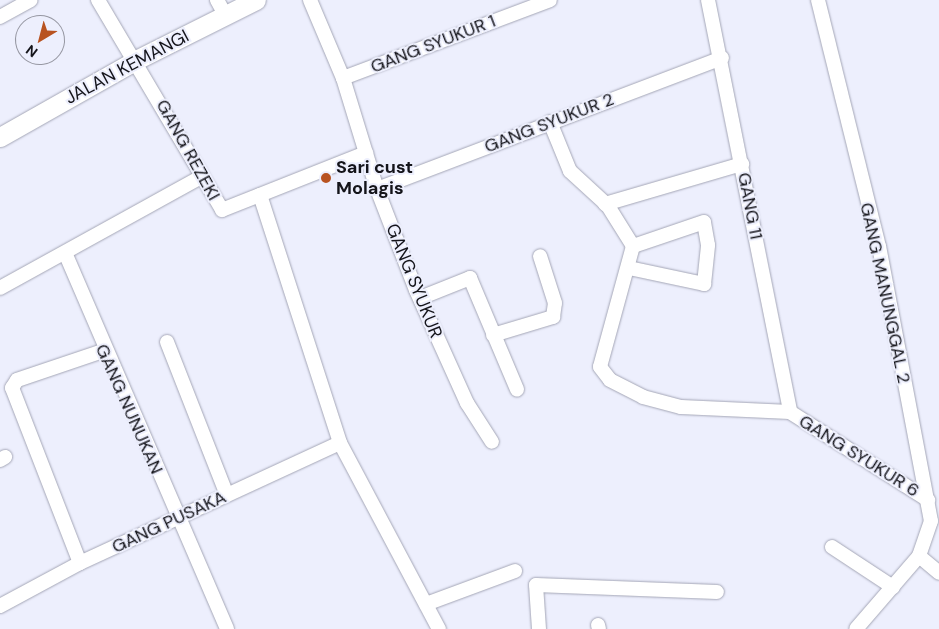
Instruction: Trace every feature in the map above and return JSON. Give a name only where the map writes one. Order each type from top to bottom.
[{"type":"street","points":[[0,17],[32,0]]},
{"type":"street","name":"GANG REZEKI","points":[[98,0],[136,60],[199,178],[222,210],[366,153]]},
{"type":"street","name":"JALAN KEMANGI","points":[[0,137],[136,60],[221,8],[256,0]]},
{"type":"street","name":"GANG SYUKUR","points":[[310,0],[343,78],[378,189],[420,298],[467,403],[492,442]]},
{"type":"street","name":"GANG SYUKUR 1","points":[[343,78],[550,0]]},
{"type":"street","name":"GANG 11","points":[[708,0],[722,58],[790,412]]},
{"type":"street","name":"GANG MANUNGGAL 2","points":[[818,0],[878,246],[928,500],[931,527],[919,556],[856,629]]},
{"type":"street","name":"GANG SYUKUR 2","points":[[378,189],[722,58]]},
{"type":"street","points":[[550,122],[570,171],[606,204],[633,246],[704,222],[708,245],[704,284],[629,268]]},
{"type":"street","points":[[606,204],[742,164]]},
{"type":"street","points":[[0,288],[66,255],[199,178]]},
{"type":"street","points":[[260,195],[340,443],[439,629]]},
{"type":"street","name":"GANG SYUKUR 6","points":[[633,246],[629,268],[600,366],[610,380],[643,397],[681,407],[790,412],[928,500]]},
{"type":"street","name":"GANG NUNUKAN","points":[[66,255],[103,351],[227,629]]},
{"type":"street","points":[[493,335],[546,320],[556,312],[540,256]]},
{"type":"street","points":[[420,298],[470,278],[517,389]]},
{"type":"street","points":[[167,342],[227,495]]},
{"type":"street","points":[[80,563],[12,388],[17,380],[103,351]]},
{"type":"street","name":"GANG PUSAKA","points":[[0,606],[80,563],[340,443]]},
{"type":"street","points":[[832,547],[893,587]]},
{"type":"street","points":[[919,556],[939,573]]},
{"type":"street","points":[[426,604],[515,571]]},
{"type":"street","points":[[539,629],[536,585],[716,592]]},
{"type":"place","name":"Sari cust Molagis","points":[[326,178]]}]
